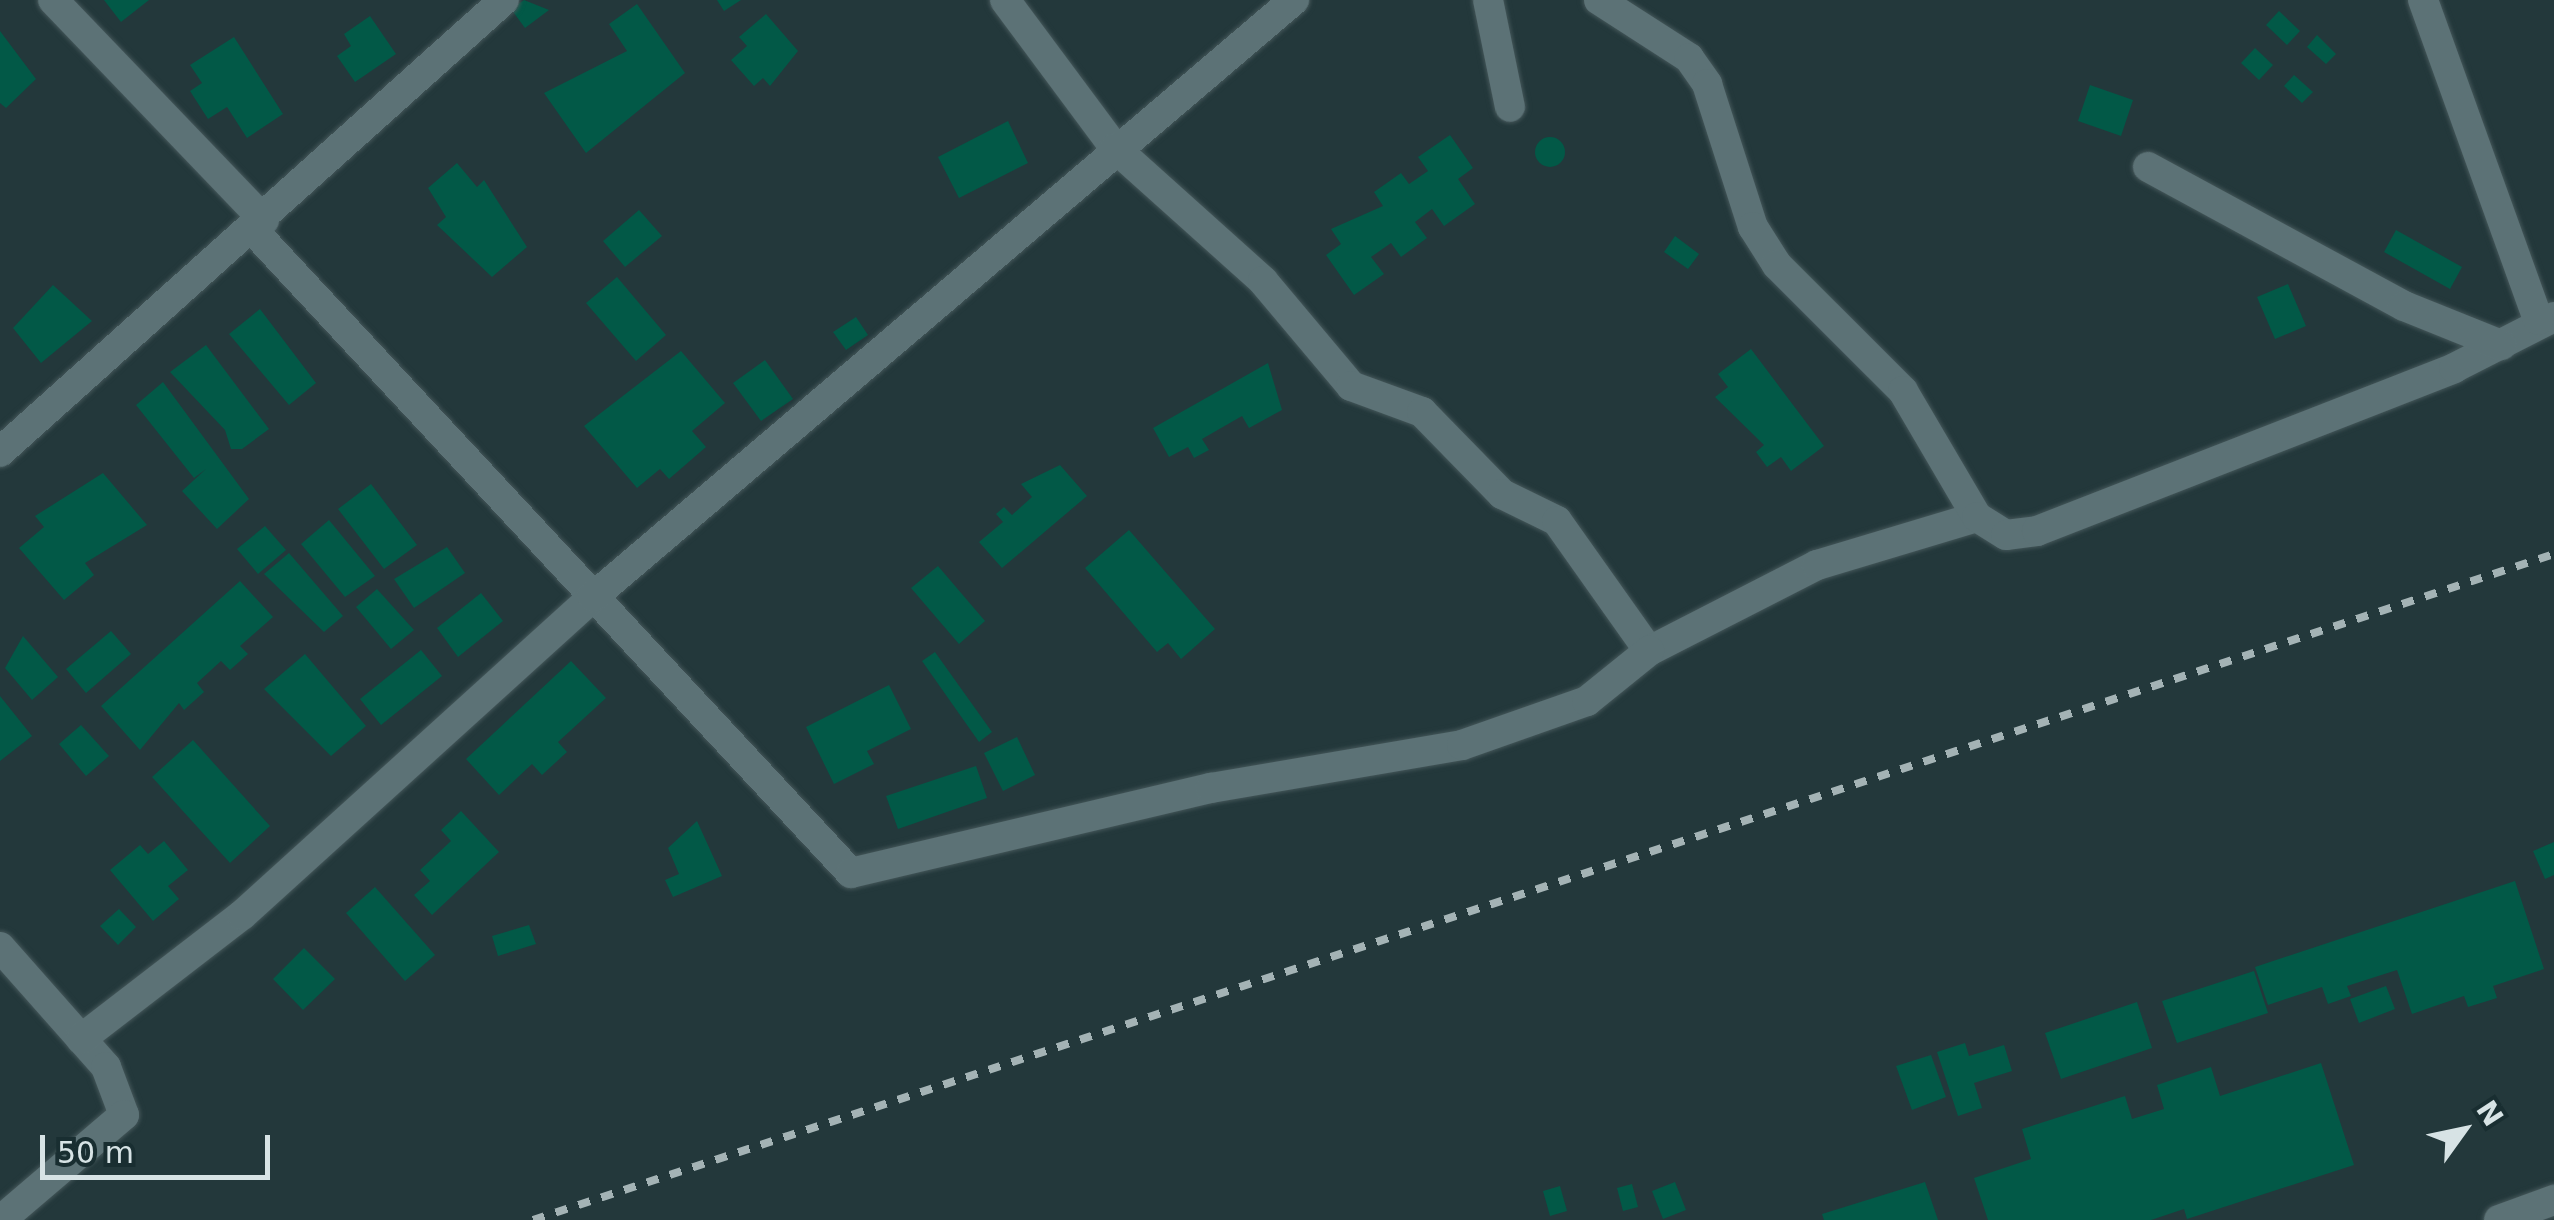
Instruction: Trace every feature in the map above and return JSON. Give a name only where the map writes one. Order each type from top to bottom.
[{"type":"street","points":[[53,0],[593,597],[851,873],[1160,799],[1462,745],[1587,700],[1649,651],[1817,565],[1977,516]]},
{"type":"street","points":[[0,452],[258,225],[504,0]]},
{"type":"street","points":[[1005,0],[1115,148],[1262,281],[1351,386],[1422,412],[1502,494],[1557,521],[1649,651]]},
{"type":"street","points":[[82,1040],[242,915],[593,597],[1052,215],[1115,148],[1136,143],[1294,0]]},
{"type":"street","points":[[1488,0],[1510,107]]},
{"type":"street","points":[[1598,0],[1689,58],[1707,84],[1753,227],[1776,265],[1903,391],[1977,516],[2006,535],[2037,531],[2501,345],[2546,318],[2423,0]]},
{"type":"street","points":[[2148,167],[2404,306],[2501,345]]},
{"type":"street","points":[[0,947],[119,1088],[124,1115],[1,1220]]},
{"type":"street","points":[[2498,1220],[2554,1200]]},
{"type":"building","points":[[104,0],[149,0],[121,22]]},
{"type":"building","points":[[524,0],[549,10],[525,28],[511,9]]},
{"type":"building","points":[[717,0],[741,0],[724,11]]},
{"type":"building","points":[[637,4],[685,73],[586,153],[544,93],[627,51],[609,24]]},
{"type":"building","points":[[2279,11],[2300,31],[2287,45],[2266,25]]},
{"type":"building","points":[[766,14],[798,51],[770,86],[763,78],[754,86],[731,60],[747,46],[739,37]]},
{"type":"building","points":[[370,16],[396,54],[355,82],[337,56],[351,46],[344,34]]},
{"type":"building","points":[[0,31],[36,79],[6,108],[0,103]]},
{"type":"building","points":[[2317,35],[2336,54],[2326,64],[2307,47]]},
{"type":"building","points":[[234,37],[283,114],[247,138],[227,107],[208,119],[190,91],[202,83],[190,65]]},
{"type":"building","points":[[2255,48],[2273,65],[2259,80],[2241,63]]},
{"type":"building","points":[[2294,75],[2313,92],[2302,103],[2284,86]]},
{"type":"building","points":[[2090,85],[2133,100],[2121,136],[2078,121]]},
{"type":"building","points":[[1008,121],[1028,163],[959,198],[938,157]]},
{"type":"building","points":[[1450,135],[1473,168],[1458,179],[1475,204],[1444,226],[1432,209],[1415,222],[1427,238],[1401,257],[1391,243],[1371,257],[1384,274],[1354,295],[1326,255],[1341,244],[1331,229],[1383,206],[1374,192],[1401,173],[1409,184],[1428,171],[1418,157]]},
{"type":"building","points":[[1550,137],[1564,146],[1565,152],[1556,166],[1550,167],[1536,158],[1535,152],[1544,138]]},
{"type":"building","points":[[457,163],[477,187],[484,180],[527,247],[492,277],[437,225],[446,217],[428,188]]},
{"type":"building","points":[[639,210],[662,236],[625,267],[603,241]]},
{"type":"building","points":[[2396,230],[2462,267],[2450,289],[2384,252]]},
{"type":"building","points":[[1675,236],[1699,254],[1688,269],[1664,252]]},
{"type":"building","points":[[617,277],[666,335],[636,361],[586,303]]},
{"type":"building","points":[[2288,284],[2306,326],[2275,339],[2257,297]]},
{"type":"building","points":[[53,285],[92,321],[41,363],[13,328]]},
{"type":"building","points":[[260,309],[316,383],[289,405],[229,334]]},
{"type":"building","points":[[856,317],[868,335],[846,350],[833,332]]},
{"type":"building","points":[[206,345],[269,429],[242,449],[231,449],[225,430],[170,372]]},
{"type":"building","points":[[1751,349],[1824,446],[1791,471],[1781,457],[1767,467],[1756,452],[1764,445],[1715,397],[1728,387],[1718,374]]},
{"type":"building","points":[[681,351],[725,403],[692,431],[706,447],[669,479],[660,469],[637,488],[584,426]]},
{"type":"building","points":[[765,360],[793,399],[761,421],[733,383]]},
{"type":"building","points":[[1268,363],[1282,410],[1249,428],[1242,416],[1202,439],[1209,450],[1194,458],[1188,447],[1169,457],[1153,428]]},
{"type":"building","points":[[163,382],[249,499],[217,529],[182,491],[206,469],[194,478],[136,405]]},
{"type":"building","points":[[1060,465],[1087,496],[1002,568],[979,542],[1003,522],[996,514],[1004,507],[1012,515],[1032,497],[1021,484]]},
{"type":"building","points":[[103,473],[147,525],[85,563],[94,575],[64,600],[19,548],[44,527],[35,516]]},
{"type":"building","points":[[371,484],[417,545],[384,569],[338,509]]},
{"type":"building","points":[[329,520],[375,576],[345,597],[301,544]]},
{"type":"building","points":[[265,526],[286,550],[258,574],[237,549]]},
{"type":"building","points":[[1129,530],[1215,629],[1181,659],[1168,643],[1157,652],[1085,568]]},
{"type":"building","points":[[447,547],[465,573],[414,608],[394,579]]},
{"type":"building","points":[[289,553],[343,616],[324,632],[264,574]]},
{"type":"building","points":[[938,566],[985,621],[959,644],[911,588]]},
{"type":"building","points":[[240,581],[273,617],[240,646],[248,654],[230,670],[221,661],[197,683],[204,692],[184,710],[179,703],[140,750],[101,706]]},
{"type":"building","points":[[377,589],[414,630],[391,649],[356,607]]},
{"type":"building","points":[[481,593],[503,621],[458,657],[437,628]]},
{"type":"building","points":[[111,631],[131,654],[86,693],[66,669]]},
{"type":"building","points":[[23,636],[58,677],[32,700],[5,668]]},
{"type":"building","points":[[421,650],[442,676],[381,725],[360,699]]},
{"type":"building","points":[[935,652],[992,732],[979,742],[922,661]]},
{"type":"building","points":[[305,654],[366,726],[331,756],[264,689]]},
{"type":"building","points":[[571,661],[606,698],[558,742],[567,752],[542,775],[532,764],[499,795],[466,759]]},
{"type":"building","points":[[889,685],[911,729],[867,751],[874,764],[834,784],[806,727]]},
{"type":"building","points":[[0,696],[32,736],[0,761]]},
{"type":"building","points":[[81,725],[109,756],[86,776],[59,744]]},
{"type":"building","points":[[1017,737],[1035,775],[1003,791],[984,753]]},
{"type":"building","points":[[193,740],[270,826],[230,863],[152,777]]},
{"type":"building","points":[[976,766],[987,798],[898,829],[886,796]]},
{"type":"building","points":[[461,811],[499,852],[432,915],[414,895],[430,881],[420,870],[451,841],[441,830]]},
{"type":"building","points":[[697,821],[722,876],[673,897],[665,880],[679,874],[668,848]]},
{"type":"building","points":[[164,841],[188,870],[168,886],[179,899],[153,921],[110,870],[140,845],[148,854]]},
{"type":"building","points":[[2554,842],[2554,875],[2545,879],[2533,851]]},
{"type":"building","points":[[2515,881],[2544,969],[2493,986],[2497,998],[2468,1007],[2464,996],[2412,1014],[2397,970],[2347,986],[2351,996],[2328,1004],[2322,987],[2268,1005],[2255,967]]},
{"type":"building","points":[[375,887],[435,955],[405,981],[346,913]]},
{"type":"building","points":[[119,909],[136,927],[118,945],[100,926]]},
{"type":"building","points":[[529,925],[536,944],[498,956],[492,936]]},
{"type":"building","points":[[304,948],[335,979],[303,1010],[273,979]]},
{"type":"building","points":[[2254,971],[2268,1013],[2177,1043],[2162,1001]]},
{"type":"building","points":[[2386,986],[2395,1009],[2359,1023],[2350,999]]},
{"type":"building","points":[[2137,1002],[2152,1048],[2061,1079],[2045,1033]]},
{"type":"building","points":[[1965,1043],[1969,1056],[2004,1045],[2012,1071],[1974,1083],[1982,1108],[1958,1116],[1937,1052]]},
{"type":"building","points":[[1931,1055],[1946,1097],[1912,1110],[1896,1066]]},
{"type":"building","points":[[2321,1063],[2354,1165],[2187,1219],[2184,1209],[2151,1220],[1988,1220],[1974,1178],[2031,1159],[2022,1129],[2125,1096],[2132,1119],[2164,1109],[2157,1085],[2211,1067],[2220,1096]]},
{"type":"building","points":[[1675,1182],[1686,1210],[1663,1219],[1652,1191]]},
{"type":"building","points":[[1925,1182],[1938,1220],[1824,1220],[1822,1214]]},
{"type":"building","points":[[1632,1184],[1638,1207],[1623,1211],[1617,1188]]},
{"type":"building","points":[[1560,1186],[1567,1211],[1550,1216],[1543,1191]]},
{"type":"railway","points":[[533,1220],[2554,554]]}]
